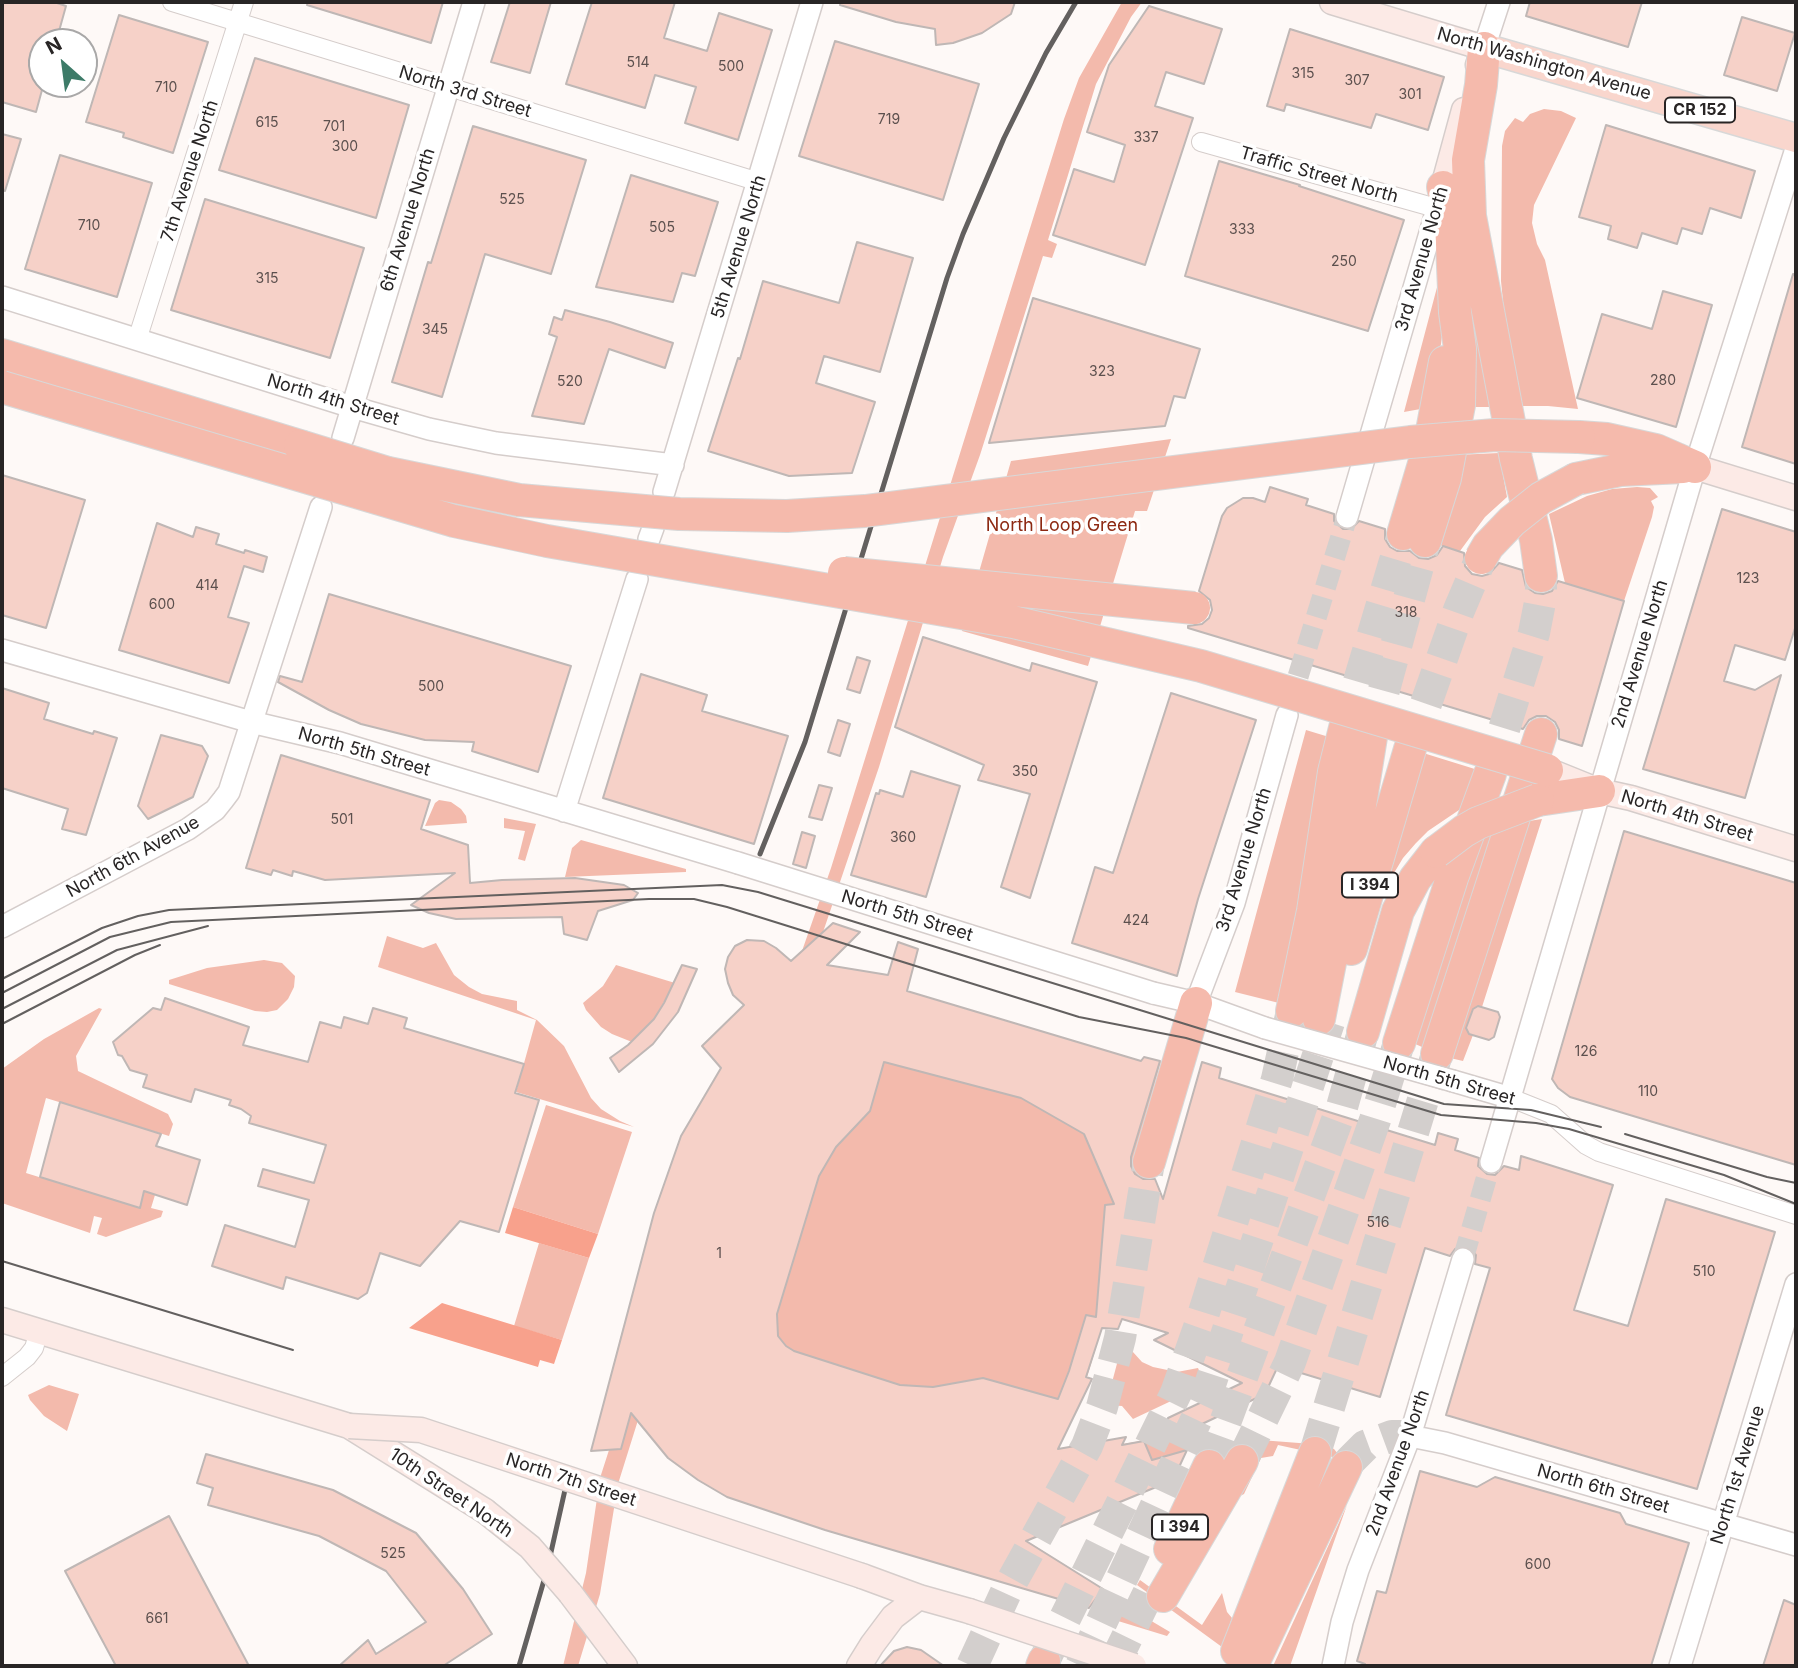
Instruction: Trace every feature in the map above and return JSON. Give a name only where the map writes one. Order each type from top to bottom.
[{"type":"highway","points":[[1484,48],[1481,85],[1468,160],[1470,216],[1541,576]]},
{"type":"highway","points":[[1414,537],[1455,312],[1451,221],[1440,197]]},
{"type":"highway","points":[[2,355],[388,473],[519,500],[679,514],[836,514],[1410,442],[1495,435],[1607,439],[1656,450],[1695,467]]},
{"type":"highway","points":[[2,387],[454,521],[578,546],[1013,622],[1200,666],[1547,770]]},
{"type":"highway","points":[[1481,558],[1488,546],[1512,520],[1541,498],[1576,480],[1620,470],[1695,467]]},
{"type":"highway","points":[[578,546],[1194,608]]},
{"type":"highway","name":"I 394","points":[[1358,732],[1356,830],[1313,1017],[1410,749]]},
{"type":"highway","points":[[1437,1054],[1541,734]]},
{"type":"highway","points":[[1399,1043],[1452,878],[1490,774]]},
{"type":"highway","name":"I 394","points":[[1363,1032],[1398,911],[1415,879],[1436,852],[1478,823],[1538,800],[1588,786]]},
{"type":"highway","points":[[1149,1162],[1196,1003]]},
{"type":"highway","points":[[1315,1452],[1245,1657],[1346,1467]]},
{"type":"highway","name":"I 394","points":[[1209,1466],[1157,1592],[1242,1461]]},
{"type":"main road","name":"North Washington Avenue","points":[[1332,2],[1796,138]]},
{"type":"main road","name":"3rd Avenue North","points":[[1440,197],[1471,81],[1484,48]]},
{"type":"main road","points":[[1695,467],[1796,498]]},
{"type":"main road","name":"North 4th Street","points":[[1547,770],[1588,786],[1796,849]]},
{"type":"main road","name":"North 7th Street","points":[[2,1320],[349,1426],[421,1430],[1134,1666]]},
{"type":"main road","name":"10th Street North","points":[[349,1426],[485,1511],[530,1547],[570,1593],[625,1666]]},
{"type":"main road","points":[[859,1666],[893,1618],[919,1597]]},
{"type":"street","name":"North 3rd Street","points":[[172,2],[759,182]]},
{"type":"street","name":"7th Avenue North","points":[[137,340],[244,2]]},
{"type":"street","name":"6th Avenue North","points":[[343,438],[474,2]]},
{"type":"street","name":"5th Avenue North","points":[[664,492],[812,2]]},
{"type":"street","name":"3rd Avenue North","points":[[1484,48],[1499,2]]},
{"type":"street","name":"Traffic Street North","points":[[1201,142],[1440,197]]},
{"type":"street","name":"2nd Avenue North","points":[[1491,1162],[1511,1098],[1588,786],[1695,467],[1796,149]]},
{"type":"street","name":"3rd Avenue North","points":[[1347,517],[1440,197]]},
{"type":"street","name":"North 4th Street","points":[[2,297],[429,429],[496,443],[673,464]]},
{"type":"street","points":[[251,722],[321,507]]},
{"type":"street","points":[[564,811],[636,579]]},
{"type":"street","name":"North 5th Street","points":[[2,650],[251,722],[340,743],[738,863],[1153,993],[1196,1003],[1265,1028],[1511,1098],[1551,1114],[1586,1145],[1599,1152],[1796,1215]]},
{"type":"street","name":"3rd Avenue North","points":[[1196,1003],[1234,903],[1287,715]]},
{"type":"street","name":"North 6th Avenue","points":[[2,927],[165,841],[215,810],[229,792],[251,722]]},
{"type":"street","name":"2nd Avenue North","points":[[1333,1666],[1342,1622],[1358,1570],[1410,1436],[1462,1259]]},
{"type":"street","name":"North 1st Avenue","points":[[1681,1666],[1796,1284]]},
{"type":"street","points":[[2,1377],[27,1357],[34,1348],[39,1331]]},
{"type":"street","name":"North 6th Street","points":[[1410,1436],[1796,1545]]},
{"type":"green space","points":[[1122,2],[1142,2],[1131,17],[1096,84],[1048,240],[1057,244],[1052,258],[1043,256],[980,455],[943,557],[879,767],[820,941],[843,949],[826,967],[884,975],[907,991],[1141,1061],[1144,1057],[1161,1062],[1139,1140],[1163,1199],[1122,1319],[1118,1328],[1102,1328],[1087,1377],[1092,1379],[1064,1436],[1054,1433],[1027,1454],[1126,1437],[1123,1444],[1182,1434],[1180,1439],[1193,1437],[1173,1480],[1027,1541],[1103,1589],[1089,1608],[825,1530],[727,1497],[639,1417],[618,1484],[600,1594],[578,1666],[563,1666],[586,1573],[600,1478],[609,1450],[591,1451],[623,1328],[681,1136],[721,1068],[702,1046],[744,1005],[733,995],[728,983],[725,969],[728,957],[735,946],[747,940],[764,941],[791,961],[802,951],[831,868],[1064,119],[1079,78]]},
{"type":"green space","points":[[1544,109],[1561,111],[1576,118],[1534,205],[1532,223],[1537,244],[1545,260],[1578,409],[1520,406],[1507,342],[1501,281],[1502,146],[1505,131],[1515,118],[1523,122],[1530,114]]},
{"type":"green space","points":[[1470,238],[1492,407],[1463,407]]},
{"type":"green space","points":[[1440,276],[1449,276],[1441,344],[1426,408],[1404,412]]},
{"type":"green space","name":"North Loop Green","points":[[1171,439],[1147,511],[1135,511],[1088,666],[962,631],[1011,461]]},
{"type":"green space","points":[[1499,453],[1507,497],[1485,517],[1460,551],[1432,543],[1456,455]]},
{"type":"green space","points":[[1650,488],[1658,497],[1651,501],[1654,507],[1652,517],[1624,601],[1565,583],[1549,514],[1587,496],[1612,489]]},
{"type":"green space","points":[[1306,730],[1329,737],[1295,935],[1279,1003],[1235,992]]},
{"type":"green space","points":[[1420,752],[1478,770],[1462,808],[1428,831],[1416,843],[1403,858],[1381,901]]},
{"type":"green space","points":[[439,800],[451,802],[461,809],[467,823],[425,826]]},
{"type":"green space","points":[[504,818],[536,824],[525,861],[518,859],[525,831],[504,828]]},
{"type":"green space","points":[[1542,819],[1482,1007],[1473,1009],[1466,1028],[1473,1035],[1463,1061],[1450,1058],[1529,821]]},
{"type":"green space","points":[[1504,828],[1429,1050],[1406,1040],[1469,846]]},
{"type":"green space","points":[[581,840],[686,869],[686,872],[565,877],[572,848]]},
{"type":"green space","points":[[387,936],[423,948],[436,943],[454,975],[469,987],[482,994],[517,1001],[517,1010],[537,1020],[564,1046],[591,1098],[601,1109],[634,1127],[516,1092],[536,1020],[378,967]]},
{"type":"green space","points":[[264,960],[282,963],[295,976],[294,987],[288,999],[277,1010],[255,1011],[169,984],[169,980],[207,968]]},
{"type":"green space","points":[[616,965],[675,983],[654,1019],[632,1042],[601,1027],[583,1003],[603,986]]},
{"type":"green space","points":[[99,1008],[102,1009],[76,1056],[78,1071],[168,1114],[173,1124],[169,1136],[46,1098],[26,1173],[139,1208],[144,1191],[155,1195],[151,1208],[163,1211],[161,1217],[106,1237],[97,1234],[102,1218],[94,1216],[90,1233],[2,1203],[2,1069],[44,1039]]},
{"type":"green space","points":[[546,1105],[632,1132],[598,1234],[513,1207]]},
{"type":"green space","points":[[539,1243],[589,1258],[562,1340],[514,1326]]},
{"type":"green space","points":[[1123,1341],[1142,1362],[1153,1367],[1177,1372],[1198,1368],[1205,1385],[1133,1419],[1122,1406],[1106,1405]]},
{"type":"green space","points":[[49,1385],[79,1394],[67,1431],[44,1416],[28,1395]]},
{"type":"green space","points":[[1260,1440],[1325,1445],[1334,1449],[1342,1459],[1278,1445],[1273,1456],[1261,1458],[1244,1494],[1234,1499],[1195,1469],[1212,1451]]},
{"type":"green space","points":[[1347,1505],[1290,1666],[1273,1666]]},
{"type":"green space","points":[[1140,1580],[1202,1625],[1222,1593],[1227,1612],[1232,1618],[1224,1641],[1258,1666],[1248,1666],[1137,1585]]},
{"type":"green space","points":[[1126,1606],[1170,1632],[1167,1636],[1118,1621]]},
{"type":"shaded area","points":[[513,1207],[598,1234],[589,1258],[505,1233]]},
{"type":"shaded area","points":[[442,1303],[562,1340],[554,1364],[540,1360],[538,1367],[409,1328]]},
{"type":"building","points":[[2,2],[54,2],[66,6],[60,28],[28,28],[28,98],[40,98],[36,112],[2,102]]},
{"type":"building","points":[[308,2],[443,2],[431,43],[307,5]]},
{"type":"building","points":[[510,2],[551,2],[530,73],[491,62]]},
{"type":"building","points":[[592,2],[675,2],[664,38],[707,51],[719,13],[772,30],[738,140],[685,123],[696,87],[655,75],[645,108],[566,84]]},
{"type":"building","points":[[841,2],[1015,2],[1011,14],[982,33],[953,43],[936,45],[935,29],[896,22],[840,5]]},
{"type":"building","points":[[1530,2],[1642,2],[1628,47],[1526,16]]},
{"type":"building","points":[[1149,6],[1222,29],[1204,84],[1166,72],[1155,106],[1193,118],[1145,265],[1053,235],[1074,169],[1114,182],[1125,145],[1087,132],[1109,65]]},
{"type":"building","points":[[119,15],[208,42],[173,153],[123,137],[124,133],[86,122],[93,98],[98,98],[98,83]]},
{"type":"building","points":[[1742,17],[1795,33],[1777,91],[1724,75]]},
{"type":"building","points":[[1290,29],[1444,77],[1428,130],[1376,114],[1371,128],[1286,104],[1284,111],[1267,106]]},
{"type":"building","points":[[835,41],[979,84],[943,200],[799,156]]},
{"type":"building","points":[[255,58],[409,105],[376,218],[219,170]]},
{"type":"building","points":[[1606,125],[1755,171],[1741,218],[1710,208],[1702,234],[1682,228],[1677,244],[1642,233],[1637,248],[1608,239],[1611,226],[1579,217]]},
{"type":"building","points":[[473,126],[586,160],[551,274],[485,254],[442,397],[392,382]]},
{"type":"building","points":[[2,134],[21,139],[5,191],[2,190]]},
{"type":"building","points":[[60,155],[152,183],[117,297],[25,269]]},
{"type":"building","points":[[1219,161],[1404,220],[1368,331],[1185,276]]},
{"type":"building","points":[[631,175],[718,202],[695,276],[682,273],[673,302],[596,287]]},
{"type":"building","points":[[205,199],[364,248],[330,358],[171,310]]},
{"type":"building","points":[[857,242],[913,258],[880,372],[824,356],[816,383],[875,402],[852,473],[789,476],[708,451],[738,358],[740,359],[763,281],[839,303]]},
{"type":"building","points":[[1793,274],[1796,275],[1796,464],[1742,447]]},
{"type":"building","points":[[1663,291],[1712,305],[1676,427],[1577,398],[1602,314],[1652,329]]},
{"type":"building","points":[[1033,298],[1200,349],[1185,398],[1174,396],[1165,426],[989,443]]},
{"type":"building","points":[[565,310],[673,343],[665,368],[609,349],[584,424],[532,416],[557,337],[549,334],[554,317],[562,320]]},
{"type":"building","points":[[2,475],[85,500],[46,628],[2,615]]},
{"type":"building","points":[[1270,487],[1308,499],[1306,505],[1334,514],[1334,521],[1343,529],[1351,529],[1359,521],[1385,529],[1385,539],[1390,547],[1397,551],[1410,551],[1419,558],[1428,559],[1437,555],[1443,546],[1464,553],[1465,566],[1472,574],[1489,574],[1499,563],[1522,570],[1526,587],[1535,593],[1552,591],[1558,581],[1624,601],[1582,746],[1559,739],[1555,722],[1546,716],[1529,720],[1523,729],[1188,628],[1202,624],[1209,618],[1212,610],[1210,600],[1199,591],[1222,516],[1227,508],[1243,498],[1265,502]]},
{"type":"building","points":[[1722,509],[1796,532],[1796,625],[1785,660],[1735,645],[1724,681],[1755,690],[1781,675],[1745,798],[1643,769]]},
{"type":"building","points":[[157,523],[193,537],[196,527],[219,534],[216,544],[267,557],[263,572],[244,566],[228,617],[249,623],[229,683],[119,650]]},
{"type":"building","points":[[329,594],[571,666],[538,772],[472,751],[474,742],[425,740],[361,724],[278,682],[280,676],[302,682]]},
{"type":"building","points":[[923,637],[1030,671],[1032,663],[1097,682],[1030,898],[1001,887],[1030,794],[978,780],[984,765],[895,727]]},
{"type":"building","points":[[857,657],[870,661],[860,693],[847,689]]},
{"type":"building","points":[[641,674],[707,695],[702,711],[788,736],[754,844],[603,798]]},
{"type":"building","points":[[2,688],[49,703],[44,719],[93,734],[94,731],[117,738],[86,835],[62,829],[68,809],[2,788]]},
{"type":"building","points":[[1171,693],[1256,720],[1198,899],[1177,976],[1072,943],[1095,867],[1113,873]]},
{"type":"building","points":[[838,720],[850,724],[840,756],[828,752]]},
{"type":"building","points":[[161,735],[202,746],[208,756],[193,797],[148,819],[138,806]]},
{"type":"building","points":[[281,755],[430,800],[421,829],[468,845],[470,883],[575,878],[624,885],[638,893],[633,900],[598,911],[587,940],[564,934],[562,917],[456,919],[429,913],[411,905],[455,873],[325,880],[293,871],[292,876],[273,870],[271,875],[246,868]]},
{"type":"building","points":[[911,771],[960,786],[926,897],[851,875],[876,793],[879,794],[880,790],[903,797]]},
{"type":"building","points":[[819,785],[832,788],[822,820],[809,817]]},
{"type":"building","points":[[1624,831],[1796,883],[1796,1165],[1570,1097],[1558,1088],[1552,1079]]},
{"type":"building","points":[[802,832],[815,836],[806,868],[793,864]]},
{"type":"building","points":[[833,923],[860,932],[827,965],[888,975],[898,942],[918,949],[907,991],[1141,1061],[1144,1057],[1160,1061],[1131,1157],[1131,1166],[1135,1174],[1143,1179],[1155,1179],[1163,1199],[1202,1062],[1221,1068],[1219,1078],[1435,1145],[1438,1133],[1458,1139],[1455,1150],[1479,1158],[1478,1166],[1487,1174],[1495,1175],[1504,1166],[1519,1170],[1521,1156],[1613,1185],[1574,1310],[1628,1326],[1666,1199],[1775,1232],[1697,1489],[1446,1415],[1490,1268],[1475,1264],[1476,1255],[1466,1246],[1455,1249],[1450,1256],[1425,1248],[1380,1397],[1278,1366],[1265,1394],[1158,1445],[1168,1418],[1242,1383],[1154,1340],[1168,1333],[1122,1319],[1118,1329],[1102,1328],[1086,1377],[1092,1379],[1058,1449],[1126,1437],[1122,1445],[1144,1441],[1152,1460],[1187,1450],[1173,1480],[1026,1541],[1103,1589],[1089,1608],[825,1530],[727,1497],[668,1458],[631,1413],[621,1449],[591,1451],[654,1213],[681,1136],[721,1068],[702,1046],[744,1005],[733,995],[728,983],[725,969],[728,957],[735,946],[747,940],[764,941],[791,961]],"holes":[[[884,1062],[1021,1098],[1084,1134],[1114,1204],[1105,1205],[1096,1317],[1086,1315],[1058,1399],[983,1378],[933,1387],[900,1385],[794,1351],[786,1346],[778,1336],[777,1314],[819,1176],[836,1147],[870,1111]]]},
{"type":"building","points":[[682,965],[697,969],[678,1012],[653,1044],[619,1072],[610,1058],[628,1045],[654,1019]]},
{"type":"building","points":[[165,998],[249,1027],[243,1045],[308,1062],[320,1022],[341,1028],[344,1017],[368,1024],[373,1008],[407,1018],[404,1028],[524,1064],[515,1093],[539,1100],[499,1232],[460,1221],[420,1266],[380,1253],[367,1293],[358,1299],[286,1277],[283,1289],[212,1266],[225,1225],[295,1247],[309,1200],[258,1186],[263,1169],[314,1183],[326,1145],[249,1123],[251,1116],[229,1105],[231,1100],[195,1089],[191,1102],[143,1087],[147,1075],[130,1070],[122,1056],[118,1055],[113,1042],[153,1008],[161,1010]]},
{"type":"building","points":[[1478,1006],[1498,1012],[1500,1017],[1494,1037],[1489,1040],[1469,1034],[1466,1028],[1473,1009]]},
{"type":"building","points":[[60,1102],[161,1134],[156,1146],[200,1160],[187,1205],[144,1191],[140,1208],[40,1177]]},
{"type":"building","points":[[206,1454],[333,1490],[416,1533],[463,1589],[492,1634],[443,1666],[339,1666],[368,1640],[376,1654],[426,1622],[386,1571],[319,1536],[208,1505],[213,1488],[197,1483]]},
{"type":"building","points":[[1420,1471],[1477,1487],[1495,1477],[1620,1513],[1626,1524],[1689,1543],[1651,1666],[1365,1666],[1357,1661],[1377,1591],[1386,1593]]},
{"type":"building","points":[[169,1516],[249,1666],[116,1666],[65,1571]]},
{"type":"building","points":[[1784,1600],[1796,1605],[1796,1666],[1763,1666]]},
{"type":"building","points":[[907,1647],[921,1650],[944,1666],[880,1666],[894,1651]]},
{"type":"tunnel","points":[[1289,706],[1347,517]]},
{"type":"tunnel","points":[[1345,728],[1403,534]]},
{"type":"tunnel","points":[[1371,737],[1425,541]]},
{"type":"tunnel","points":[[1410,749],[1459,610],[1481,558]]},
{"type":"tunnel","points":[[1490,774],[1534,633],[1541,597],[1541,576]]},
{"type":"tunnel","points":[[1044,1661],[1176,1393],[1277,1079],[1292,1011]]},
{"type":"tunnel","points":[[1081,1666],[1204,1403],[1329,1022]]},
{"type":"tunnel","points":[[1209,1466],[1342,1107],[1363,1032]]},
{"type":"tunnel","points":[[1242,1461],[1290,1362],[1375,1120],[1399,1043]]},
{"type":"tunnel","points":[[1315,1453],[1437,1054]]},
{"type":"tunnel","points":[[972,1666],[1006,1592],[1087,1446],[1102,1407],[1120,1338],[1149,1162]]},
{"type":"tunnel","points":[[1463,1259],[1491,1162]]},
{"type":"tunnel","points":[[1346,1467],[1365,1446],[1392,1436],[1410,1436]]},
{"type":"tunnel","points":[[1113,1666],[1151,1588]]},
{"type":"tram line","points":[[2,979],[102,928],[138,916],[169,910],[722,885],[758,892],[1444,1104],[1531,1110],[1601,1127]]},
{"type":"tram line","points":[[2,993],[110,937],[171,922],[694,899],[1079,1017],[1186,1038],[1441,1115],[1536,1123],[1569,1129],[1724,1175],[1796,1204]]},
{"type":"tram line","points":[[2,1009],[117,950],[208,926]]},
{"type":"tram line","points":[[2,1024],[135,955],[160,945]]},
{"type":"tram line","points":[[1625,1134],[1767,1177],[1796,1183]]},
{"type":"tram line","points":[[2,1261],[293,1350]]},
{"type":"railway","points":[[760,854],[805,742],[947,278],[963,234],[1004,138],[1046,53],[1076,2]]},
{"type":"railway","points":[[519,1666],[547,1570],[569,1472]]}]
